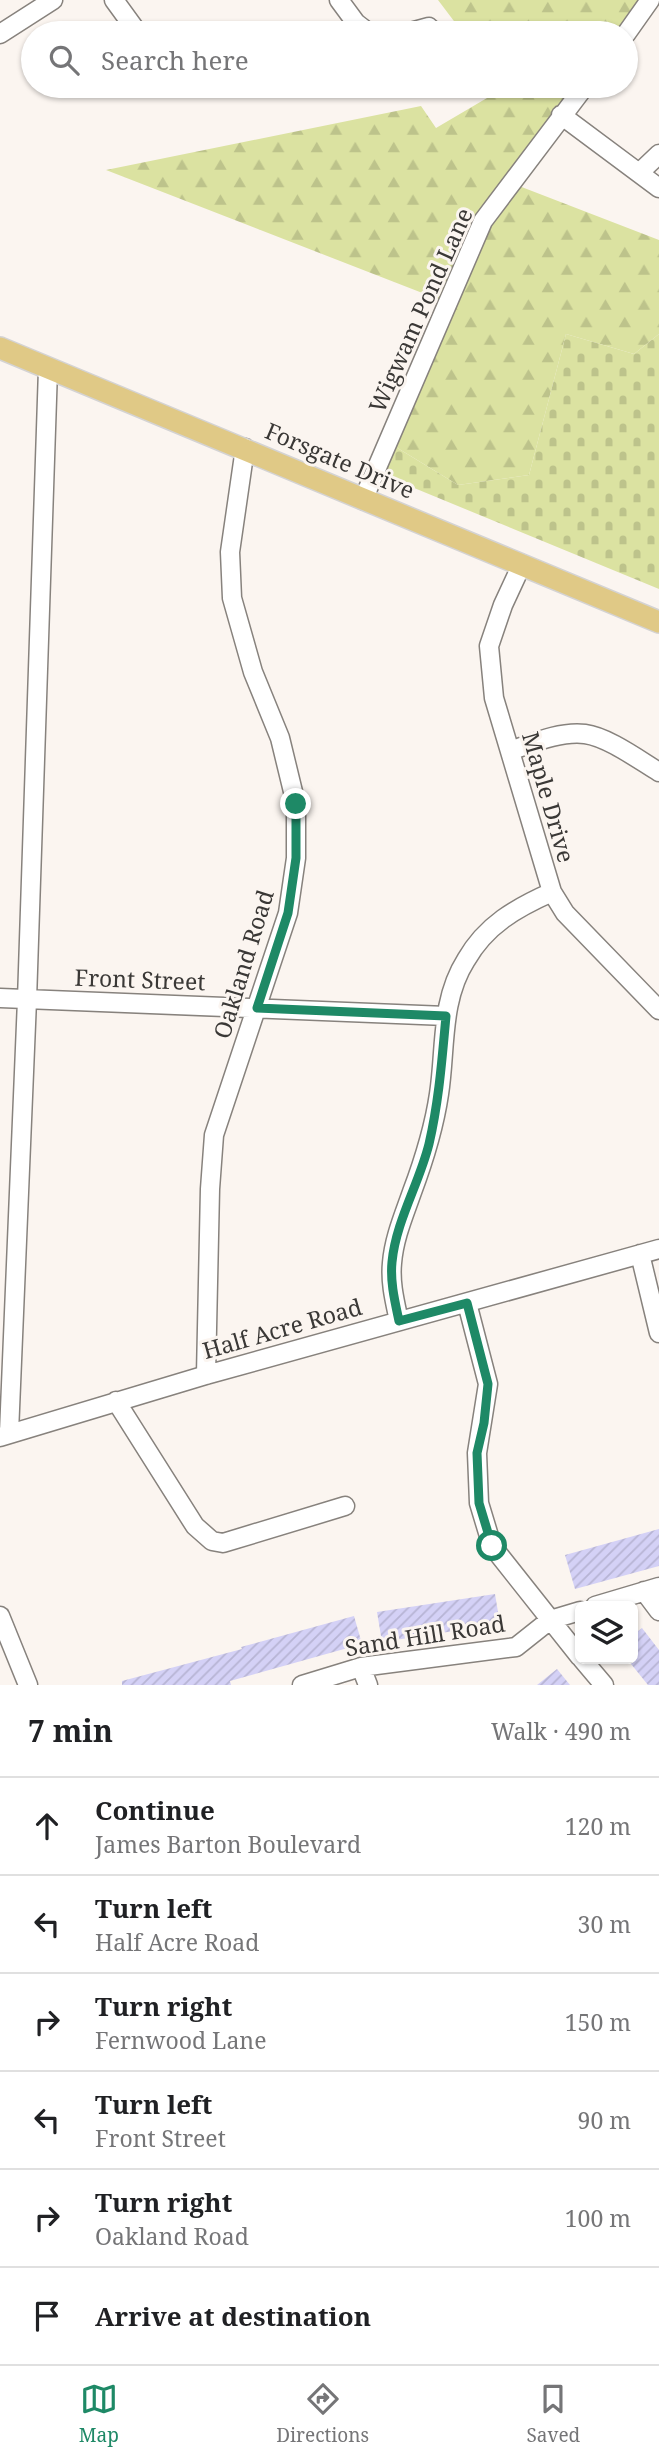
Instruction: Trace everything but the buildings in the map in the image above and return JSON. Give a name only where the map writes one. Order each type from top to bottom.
[{"type":"main road","name":"Forsgate Drive","points":[[0,348],[659,622]]},
{"type":"street","points":[[0,34],[53,0]]},
{"type":"street","points":[[114,0],[129,21]]},
{"type":"street","points":[[340,0],[355,21]]},
{"type":"street","points":[[635,21],[650,0]]},
{"type":"street","name":"Wigwam Pond Lane","points":[[363,500],[483,221],[575,98]]},
{"type":"street","points":[[561,115],[659,188]]},
{"type":"street","points":[[639,173],[659,154]]},
{"type":"street","points":[[4,1435],[27,1000],[48,369]]},
{"type":"street","name":"Oakland Road","points":[[206,1375],[210,1189],[214,1135],[288,913],[296,858],[296,804],[280,738],[254,672],[232,598],[230,552],[245,448]]},
{"type":"street","name":"Maple Drive","points":[[522,564],[489,646],[494,698],[552,892],[581,931],[659,1010]]},
{"type":"street","points":[[510,751],[554,736],[586,734],[612,745],[659,772]]},
{"type":"street","points":[[399,1321],[393,1295],[392,1263],[398,1233],[431,1134],[439,1095],[446,1016],[453,985],[481,937],[504,916],[552,892]]},
{"type":"street","name":"Front Street","points":[[0,998],[446,1016]]},
{"type":"street","name":"Half Acre Road","points":[[4,1435],[206,1375],[659,1249]]},
{"type":"street","points":[[640,1254],[659,1333]]},
{"type":"street","points":[[467,1303],[488,1384],[484,1423],[477,1453],[479,1503],[492,1546],[575,1651]]},
{"type":"street","points":[[116,1401],[195,1526],[212,1541],[223,1543],[345,1506]]},
{"type":"street","points":[[611,1601],[651,1589],[659,1611]]},
{"type":"street","points":[[550,1620],[575,1612]]},
{"type":"street","points":[[0,1616],[28,1685]]},
{"type":"street","name":"Sand Hill Road","points":[[302,1685],[361,1667],[516,1647],[550,1620]]},
{"type":"street","points":[[586,1664],[604,1685]]},
{"type":"street","points":[[361,1667],[368,1685]]},
{"type":"green space","points":[[438,0],[658,0],[638,21],[454,21]]},
{"type":"green space","points":[[487,98],[576,98],[506,181],[659,240],[659,334],[634,354],[566,334],[529,475],[458,485],[386,441],[443,301],[106,170],[421,106],[436,128]]},
{"type":"green space","points":[[566,334],[634,354],[659,334],[659,589],[373,471],[386,441],[458,485],[529,475]]},
{"type":"route","points":[[296,804],[296,858],[288,913],[257,1008],[446,1016],[439,1095],[428,1147],[398,1233],[392,1263],[393,1295],[399,1321],[467,1303],[488,1384],[484,1423],[477,1453],[479,1503],[492,1546]]}]
